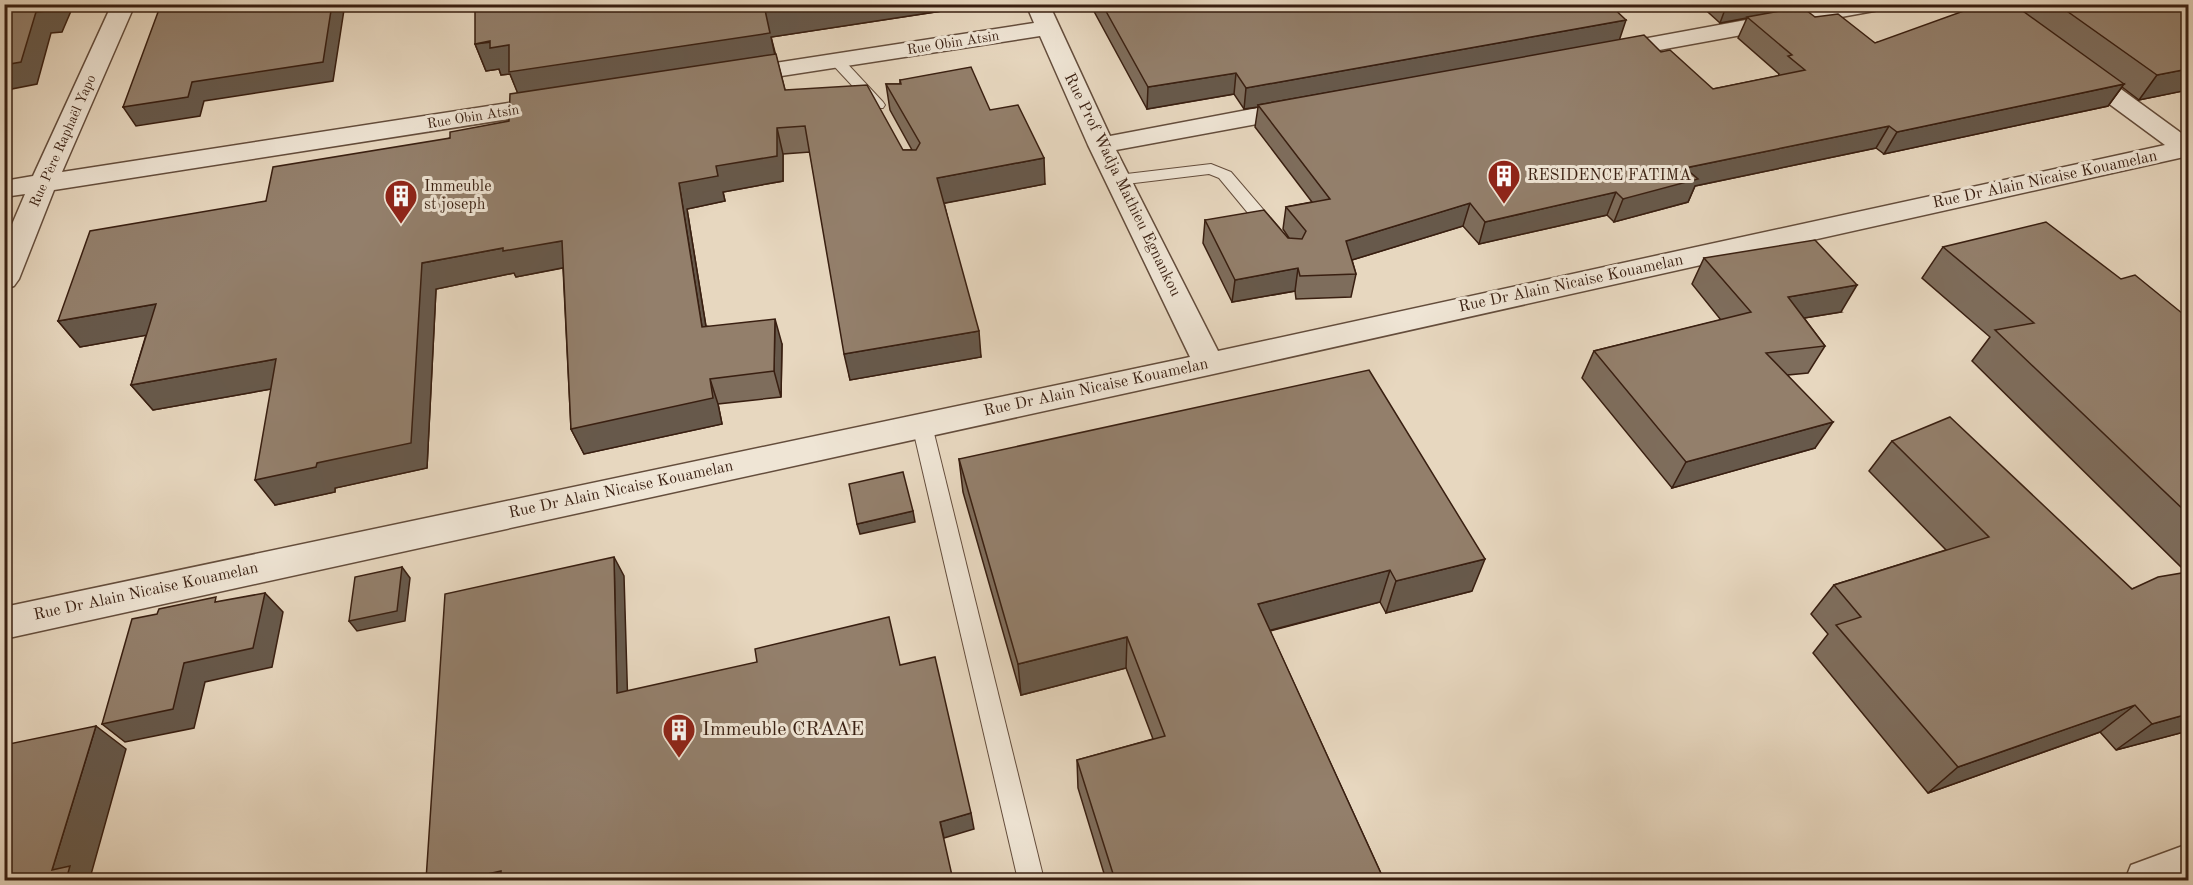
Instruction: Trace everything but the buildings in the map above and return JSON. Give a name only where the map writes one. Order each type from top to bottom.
[{"type":"street","name":"Rue Père Raphaël Yapo","points":[[4,279],[44,182],[124,4]]},
{"type":"street","points":[[1593,55],[1874,4]]},
{"type":"street","name":"Rue Obin Atsin","points":[[707,81],[837,61],[1042,16]]},
{"type":"street","name":"Rue Prof Wadja Mathieu Egnankou","points":[[1042,16],[1101,145],[1209,364]]},
{"type":"street","points":[[2063,58],[2188,149]]},
{"type":"street","name":"Rue Obin Atsin","points":[[4,189],[577,101]]},
{"type":"street","points":[[1101,145],[1323,104]]},
{"type":"street","name":"Rue Dr Alain Nicaise Kouamelan","points":[[4,623],[1209,364],[2188,149]]},
{"type":"street","points":[[2146,880],[2188,865]]},
{"type":"lane","points":[[837,61],[875,99],[886,120]]},
{"type":"lane","points":[[1118,180],[1211,169],[1225,175],[1285,246]]},
{"type":"lane","points":[[922,425],[1031,880]]},
{"type":"place","name":"RESIDENCE FATIMA","points":[[1504,205]]},
{"type":"place","name":"Immeuble st joseph","points":[[401,225]]},
{"type":"place","name":"Immeuble CRAAE","points":[[679,759]]}]
